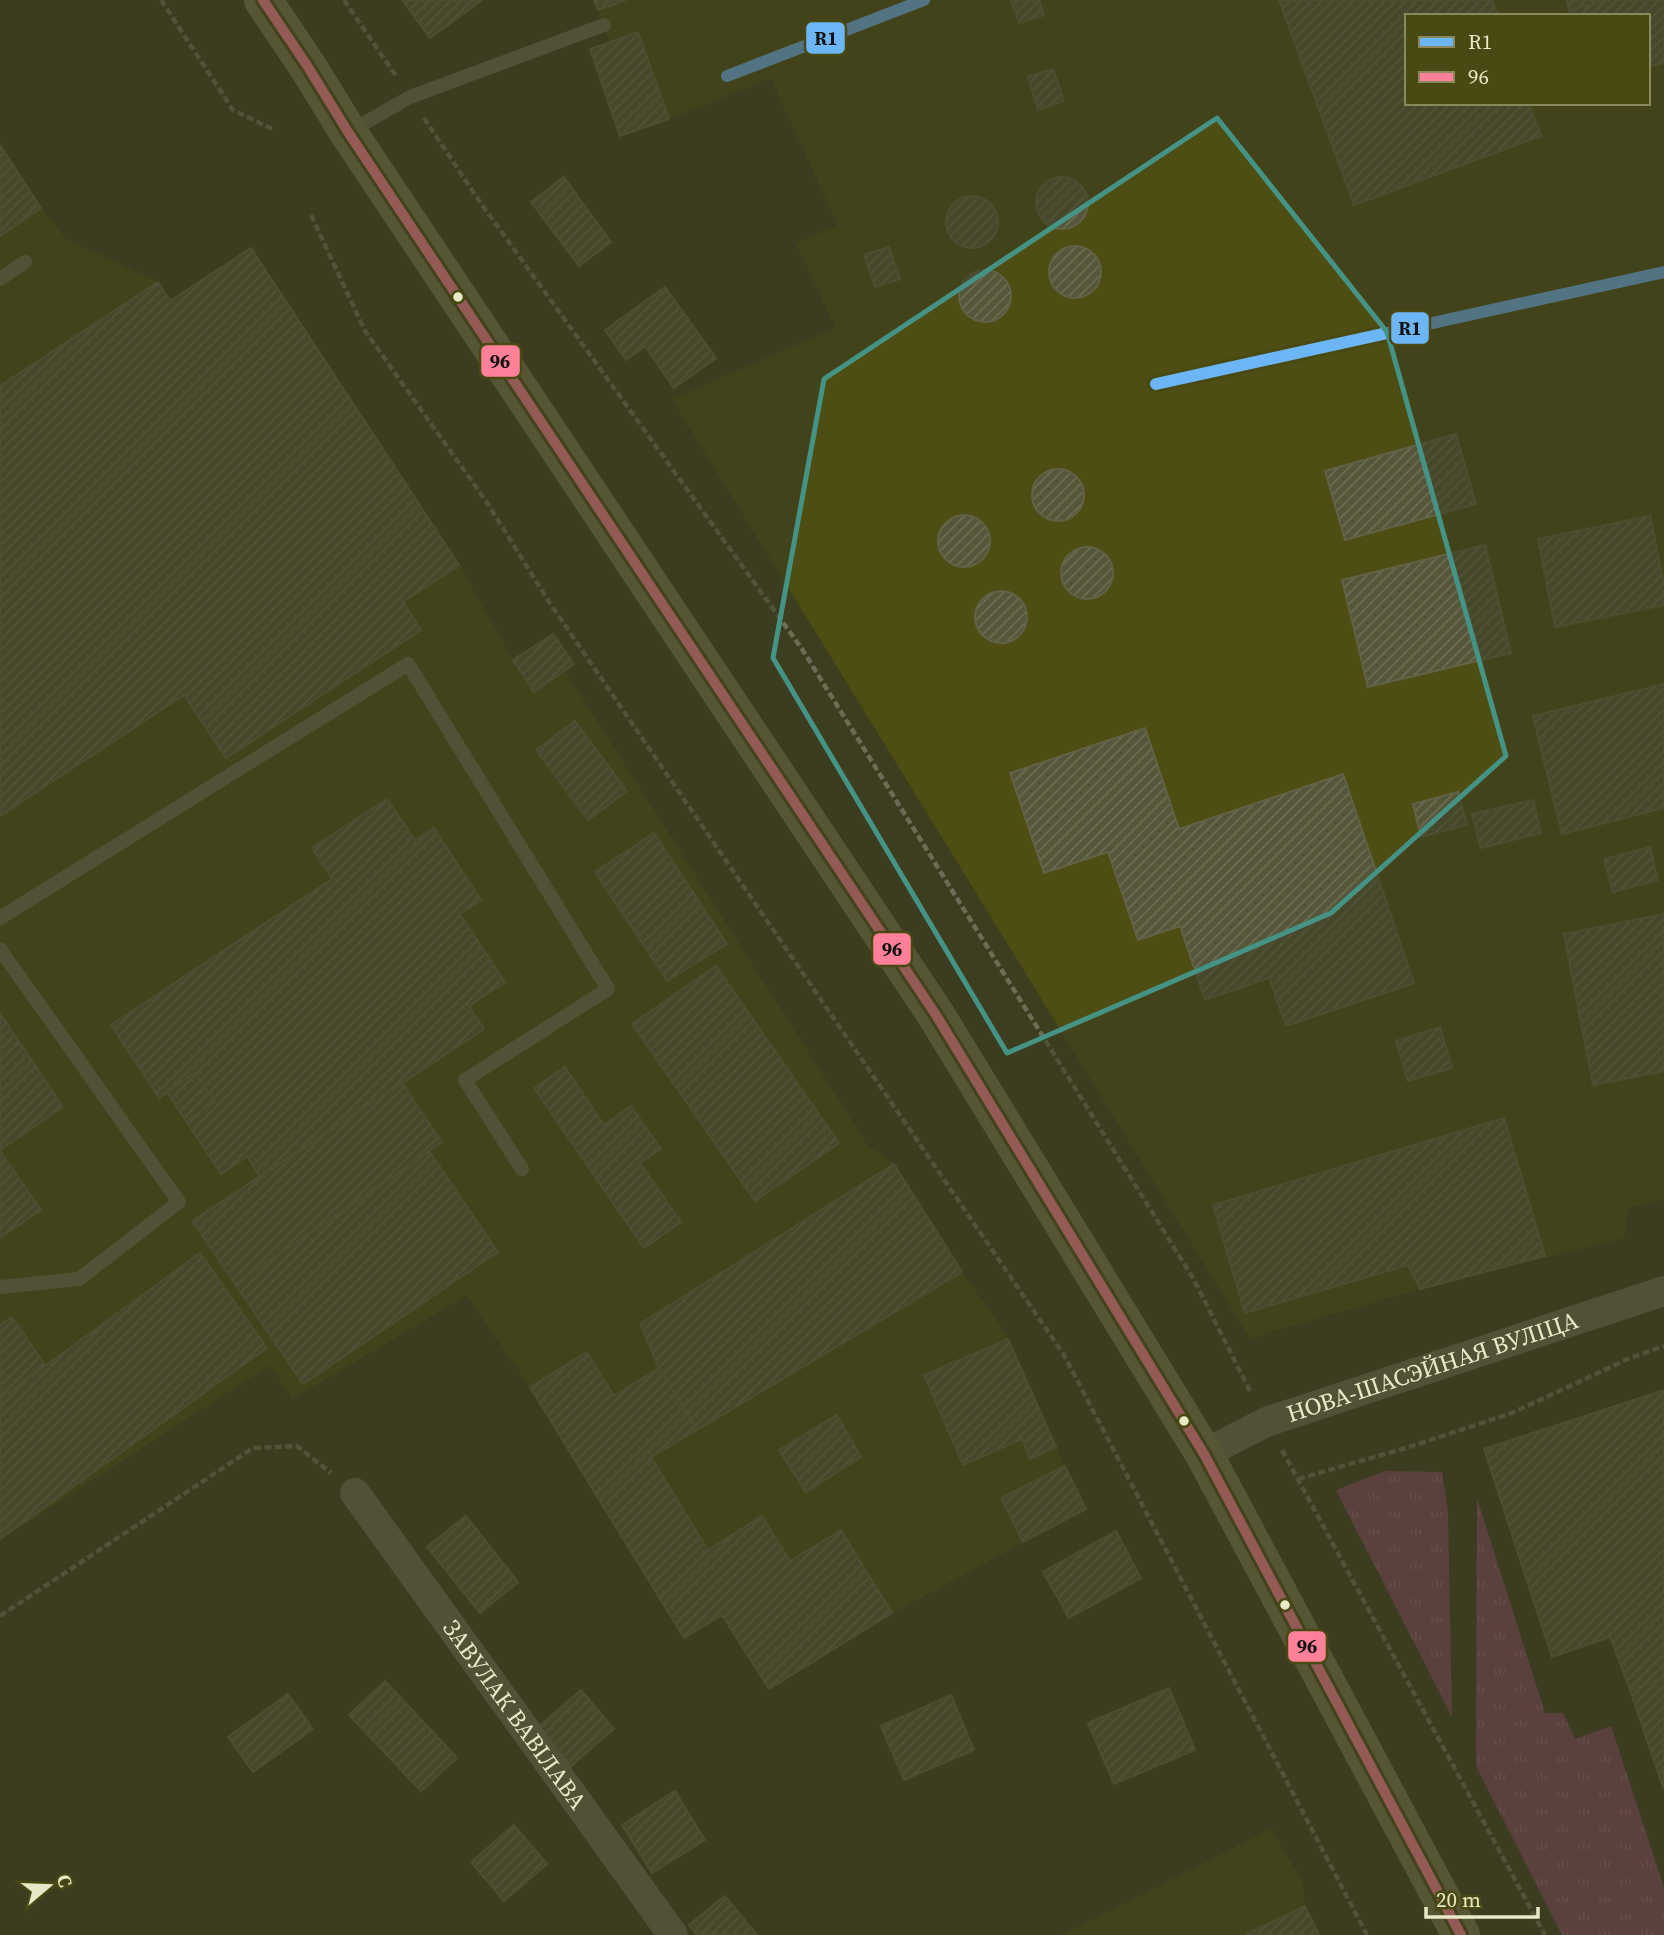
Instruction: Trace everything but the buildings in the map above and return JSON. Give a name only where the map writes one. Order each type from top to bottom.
[{"type":"main road","points":[[263,0],[348,132],[936,1015],[1205,1454],[1461,1935]]},
{"type":"street","name":"НОВА-ШАСЭЙНАЯ ВУЛІЦА","points":[[1205,1454],[1266,1422],[1664,1291]]},
{"type":"street","name":"ЗАВУЛАК ВАВІЛАВА","points":[[355,1493],[673,1935]]},
{"type":"lane","points":[[348,132],[410,97],[604,25]]},
{"type":"lane","points":[[0,279],[25,262]]},
{"type":"lane","points":[[0,918],[408,664],[608,989],[466,1080],[522,1169]]},
{"type":"lane","points":[[0,948],[179,1202],[79,1279],[0,1287]]},
{"type":"path","points":[[161,0],[233,110],[272,128]]},
{"type":"path","points":[[344,0],[480,202],[802,649],[1193,1278],[1266,1422],[1545,1935]]},
{"type":"path","points":[[311,215],[365,331],[486,501],[549,602],[1064,1355],[1367,1935]]},
{"type":"path","points":[[1297,1479],[1409,1447],[1512,1413],[1630,1358],[1664,1346]]},
{"type":"path","points":[[0,1616],[253,1448],[297,1446],[355,1493]]},
{"type":"highlighted area","points":[[1217,118],[1387,332],[1506,756],[1331,913],[1007,1053],[773,658],[824,379]]},
{"type":"shaded area","points":[[594,0],[1664,0],[1664,1198],[1628,1208],[1624,1238],[1420,1289],[1250,1338],[672,399],[836,328],[796,244],[838,225],[771,78],[620,136],[590,49],[610,42]]},
{"type":"shaded area","points":[[0,145],[41,208],[66,239],[158,282],[170,301],[251,248],[459,565],[513,660],[553,634],[574,664],[565,671],[868,1146],[894,1164],[962,1272],[1006,1334],[1086,1509],[892,1613],[769,1689],[723,1615],[684,1638],[530,1387],[467,1295],[292,1399],[270,1365],[0,1540]]},
{"type":"shaded area","points":[[1271,1829],[1303,1883],[1305,1906],[1319,1935],[1062,1935]]},
{"type":"green space","points":[[1385,1471],[1442,1472],[1448,1512],[1452,1717],[1336,1490]]},
{"type":"green space","points":[[1477,1498],[1545,1713],[1563,1713],[1575,1739],[1611,1726],[1664,1887],[1664,1935],[1562,1935],[1476,1766]]},
{"type":"transit line","name":"96","points":[[263,0],[348,132],[936,1015],[1204,1454],[1461,1935]]},
{"type":"transit line","name":"R1","points":[[727,76],[924,0]]},
{"type":"transit line","name":"R1","points":[[1156,384],[1664,272]]}]
